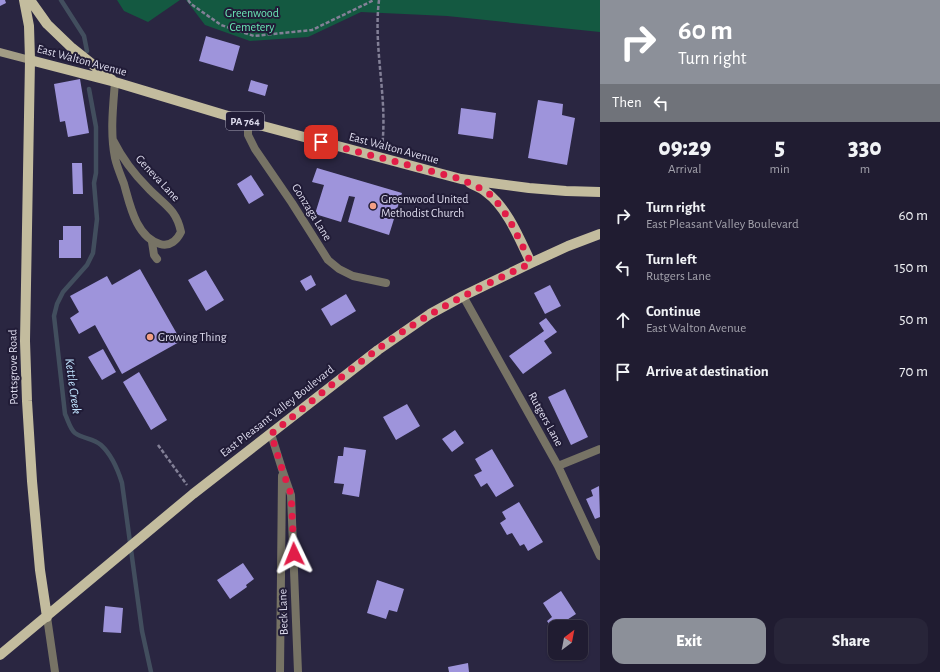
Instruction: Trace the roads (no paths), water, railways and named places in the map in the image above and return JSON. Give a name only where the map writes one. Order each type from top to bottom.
[{"type":"main road","name":"Pottsgrove Road","points":[[24,0],[29,26],[30,60],[25,341],[27,401],[38,548],[47,617]]},
{"type":"main road","points":[[30,0],[47,24],[72,48],[115,82]]},
{"type":"main road","name":"East Walton Avenue","points":[[0,52],[115,82],[248,122],[461,179],[514,187],[600,192]]},
{"type":"main road","name":"PA 764","points":[[461,179],[486,191],[494,198],[509,219],[531,263]]},
{"type":"main road","name":"East Pleasant Valley Boulevard","points":[[0,655],[193,494],[378,350],[430,314],[463,296],[568,246],[600,234]]},
{"type":"street","name":"Geneva Lane","points":[[114,140],[119,152],[127,163],[149,189],[176,216],[181,232],[177,239],[170,244],[163,245],[152,242],[136,221],[115,158],[112,107],[115,82]]},
{"type":"street","name":"Gonzaga Lane","points":[[248,122],[248,134],[255,149],[292,203],[328,260],[339,269],[353,276],[386,283]]},
{"type":"street","points":[[152,242],[157,259]]},
{"type":"street","name":"Rutgers Lane","points":[[463,296],[558,466],[600,556]]},
{"type":"street","name":"Beck Lane","points":[[271,434],[291,494],[298,672]]},
{"type":"street","points":[[558,466],[600,449]]},
{"type":"street","points":[[280,672],[283,491],[282,469]]},
{"type":"street","name":"Pottsgrove Road","points":[[47,617],[55,672]]},
{"type":"waterway","name":"Kettle Creek","points":[[61,0],[84,36],[87,51]]},
{"type":"waterway","name":"Kettle Creek","points":[[89,89],[96,127],[96,173],[94,183],[97,219],[93,253],[87,265],[63,292],[57,304],[54,316],[65,414],[70,427],[75,433],[98,443],[105,449],[114,463],[122,483],[142,631],[151,672]]},
{"type":"place","name":"Greenwood United Methodist Church","points":[[373,206]]},
{"type":"place","name":"Growing Thing","points":[[150,337]]},
{"type":"park label","name":"Greenwood Cemetery","points":[[252,20]]}]
